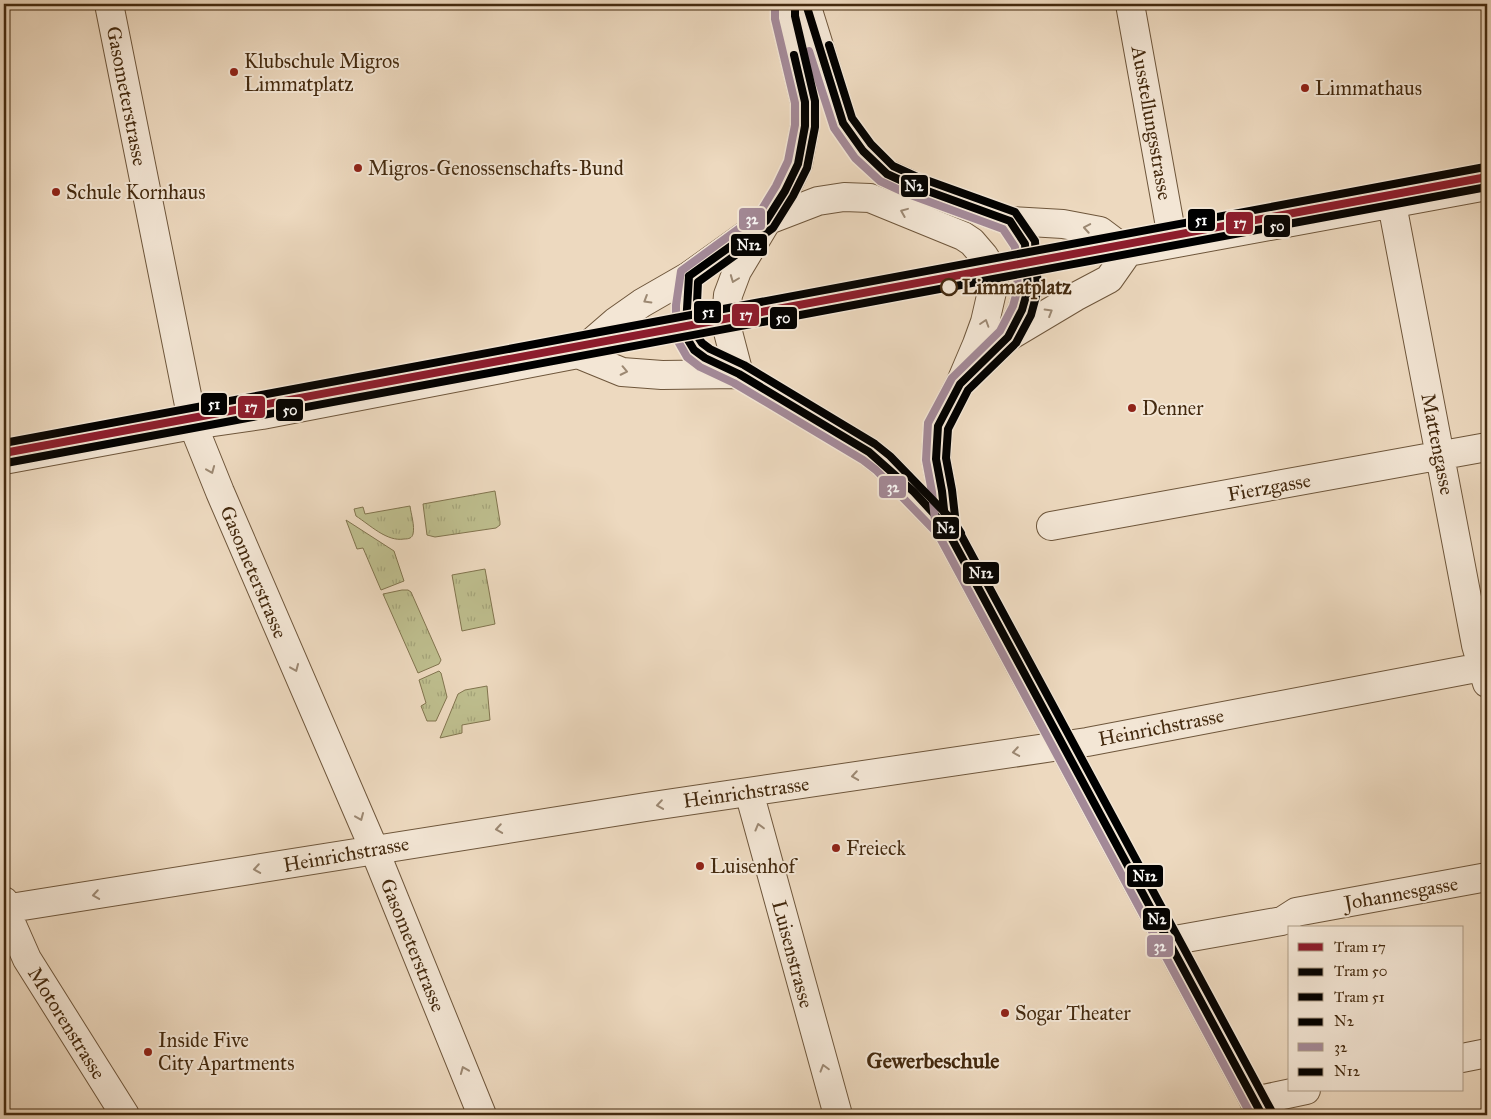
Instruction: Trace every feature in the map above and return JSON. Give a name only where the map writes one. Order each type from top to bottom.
[{"type":"street","name":"Gasometerstrasse","points":[[109,4],[193,425],[374,849],[482,1115]]},
{"type":"street","points":[[739,374],[726,318],[728,295],[737,271],[785,192],[798,164],[805,126],[805,102],[785,18],[784,4]]},
{"type":"street","points":[[806,4],[843,123],[863,151],[887,174],[911,185],[1010,221],[1063,224],[1100,231],[1128,252]]},
{"type":"street","name":"Ausstellungsstrasse","points":[[1130,4],[1174,243]]},
{"type":"street","points":[[960,384],[1008,338],[1075,297],[1109,279],[1128,252],[1487,186]]},
{"type":"street","points":[[4,460],[193,425],[262,415],[578,354],[615,322],[642,303],[689,276],[766,221],[818,201],[844,197],[870,198],[963,236],[979,249],[992,269],[994,283],[986,322],[960,384],[938,426],[936,459],[946,528]]},
{"type":"street","name":"Mattengasse","points":[[1392,204],[1476,644],[1486,672]]},
{"type":"street","points":[[1008,338],[1022,310],[1028,289],[1026,244],[1010,221]]},
{"type":"street","points":[[578,354],[622,372],[662,375],[739,374],[869,452],[884,463],[946,528],[1258,1108],[1301,1092]]},
{"type":"street","name":"Fierzgasse","points":[[1051,526],[1487,447]]},
{"type":"street","name":"Heinrichstrasse","points":[[4,906],[256,870],[374,849],[1064,745],[1486,672]]},
{"type":"street","name":"Luisenstrasse","points":[[749,792],[838,1115]]},
{"type":"street","name":"Johannesgasse","points":[[1169,941],[1282,921],[1296,912],[1487,877]]},
{"type":"street","name":"Motorenstrasse","points":[[4,906],[27,960],[125,1115]]},
{"type":"street","points":[[1464,1058],[1487,1053]]},
{"type":"green space","points":[[495,491],[500,522],[500,525],[496,528],[435,537],[427,535],[423,504]]},
{"type":"green space","points":[[410,506],[413,534],[410,538],[406,539],[391,538],[379,532],[356,516],[354,509],[363,507],[365,514]]},
{"type":"green space","points":[[346,520],[394,551],[404,581],[381,590],[363,548],[357,549]]},
{"type":"green space","points":[[485,569],[495,624],[462,631],[452,575]]},
{"type":"green space","points":[[402,590],[411,592],[441,660],[439,664],[418,673],[383,594]]},
{"type":"green space","points":[[439,671],[447,697],[436,721],[427,721],[421,706],[426,703],[419,680]]},
{"type":"green space","points":[[487,686],[490,720],[462,725],[462,733],[440,738],[458,694],[465,690]]},
{"type":"tram line","name":"51","points":[[4,443],[1485,167]]},
{"type":"tram line","name":"17","points":[[4,453],[1487,177]]},
{"type":"tram line","name":"50","points":[[6,463],[1487,187]]},
{"type":"transit line","name":"32","points":[[775,4],[775,19],[795,103],[795,125],[788,161],[759,214],[681,271],[676,305],[676,326],[679,343],[687,357],[700,367],[734,383],[863,460],[876,470],[938,534],[1251,1115]]},
{"type":"transit line","name":"N12","points":[[795,4],[795,16],[815,101],[815,127],[807,168],[793,196],[773,228],[698,282],[696,324],[698,337],[710,349],[744,365],[875,444],[890,456],[954,522],[1271,1110]]},
{"type":"transit line","name":"N2","points":[[806,4],[843,123],[863,151],[887,174],[911,185],[1010,221],[1025,244],[1028,289],[1022,310],[1008,337],[960,384],[938,426],[936,459],[946,528],[1262,1115]]},
{"type":"transit line","name":"N12","points":[[829,45],[852,118],[871,144],[893,166],[915,176],[1015,212],[1035,241],[1038,289],[1031,315],[1016,343],[968,390],[948,429],[946,458],[956,525],[961,533]]},
{"type":"transit line","name":"32","points":[[809,51],[834,128],[855,158],[880,181],[908,194],[1003,229],[1015,247],[1018,288],[1013,306],[1000,331],[952,378],[928,423],[926,460],[936,530],[943,543]]},
{"type":"transit line","name":"N2","points":[[689,276],[766,221],[785,191],[798,164],[805,126],[805,102],[794,55]]},
{"type":"transit line","name":"N2","points":[[689,276],[686,325],[688,340],[694,350],[705,358],[739,374],[869,452],[914,492],[936,516],[952,538]]},
{"type":"place","name":"Klubschule Migros Limmatplatz","points":[[234,72]]},
{"type":"place","name":"Limmathaus","points":[[1305,88]]},
{"type":"place","name":"Migros-Genossenschafts-Bund","points":[[358,168]]},
{"type":"place","name":"Schule Kornhaus","points":[[56,192]]},
{"type":"place","name":"Limmatplatz","points":[[949,287]]},
{"type":"place","name":"Denner","points":[[1132,408]]},
{"type":"place","name":"Freieck","points":[[836,848]]},
{"type":"place","name":"Luisenhof","points":[[700,866]]},
{"type":"place","name":"Sogar Theater","points":[[1005,1013]]},
{"type":"place","name":"Inside Five City Apartments","points":[[148,1052]]},
{"type":"district","name":"Gewerbeschule","points":[[933,1060]]}]
